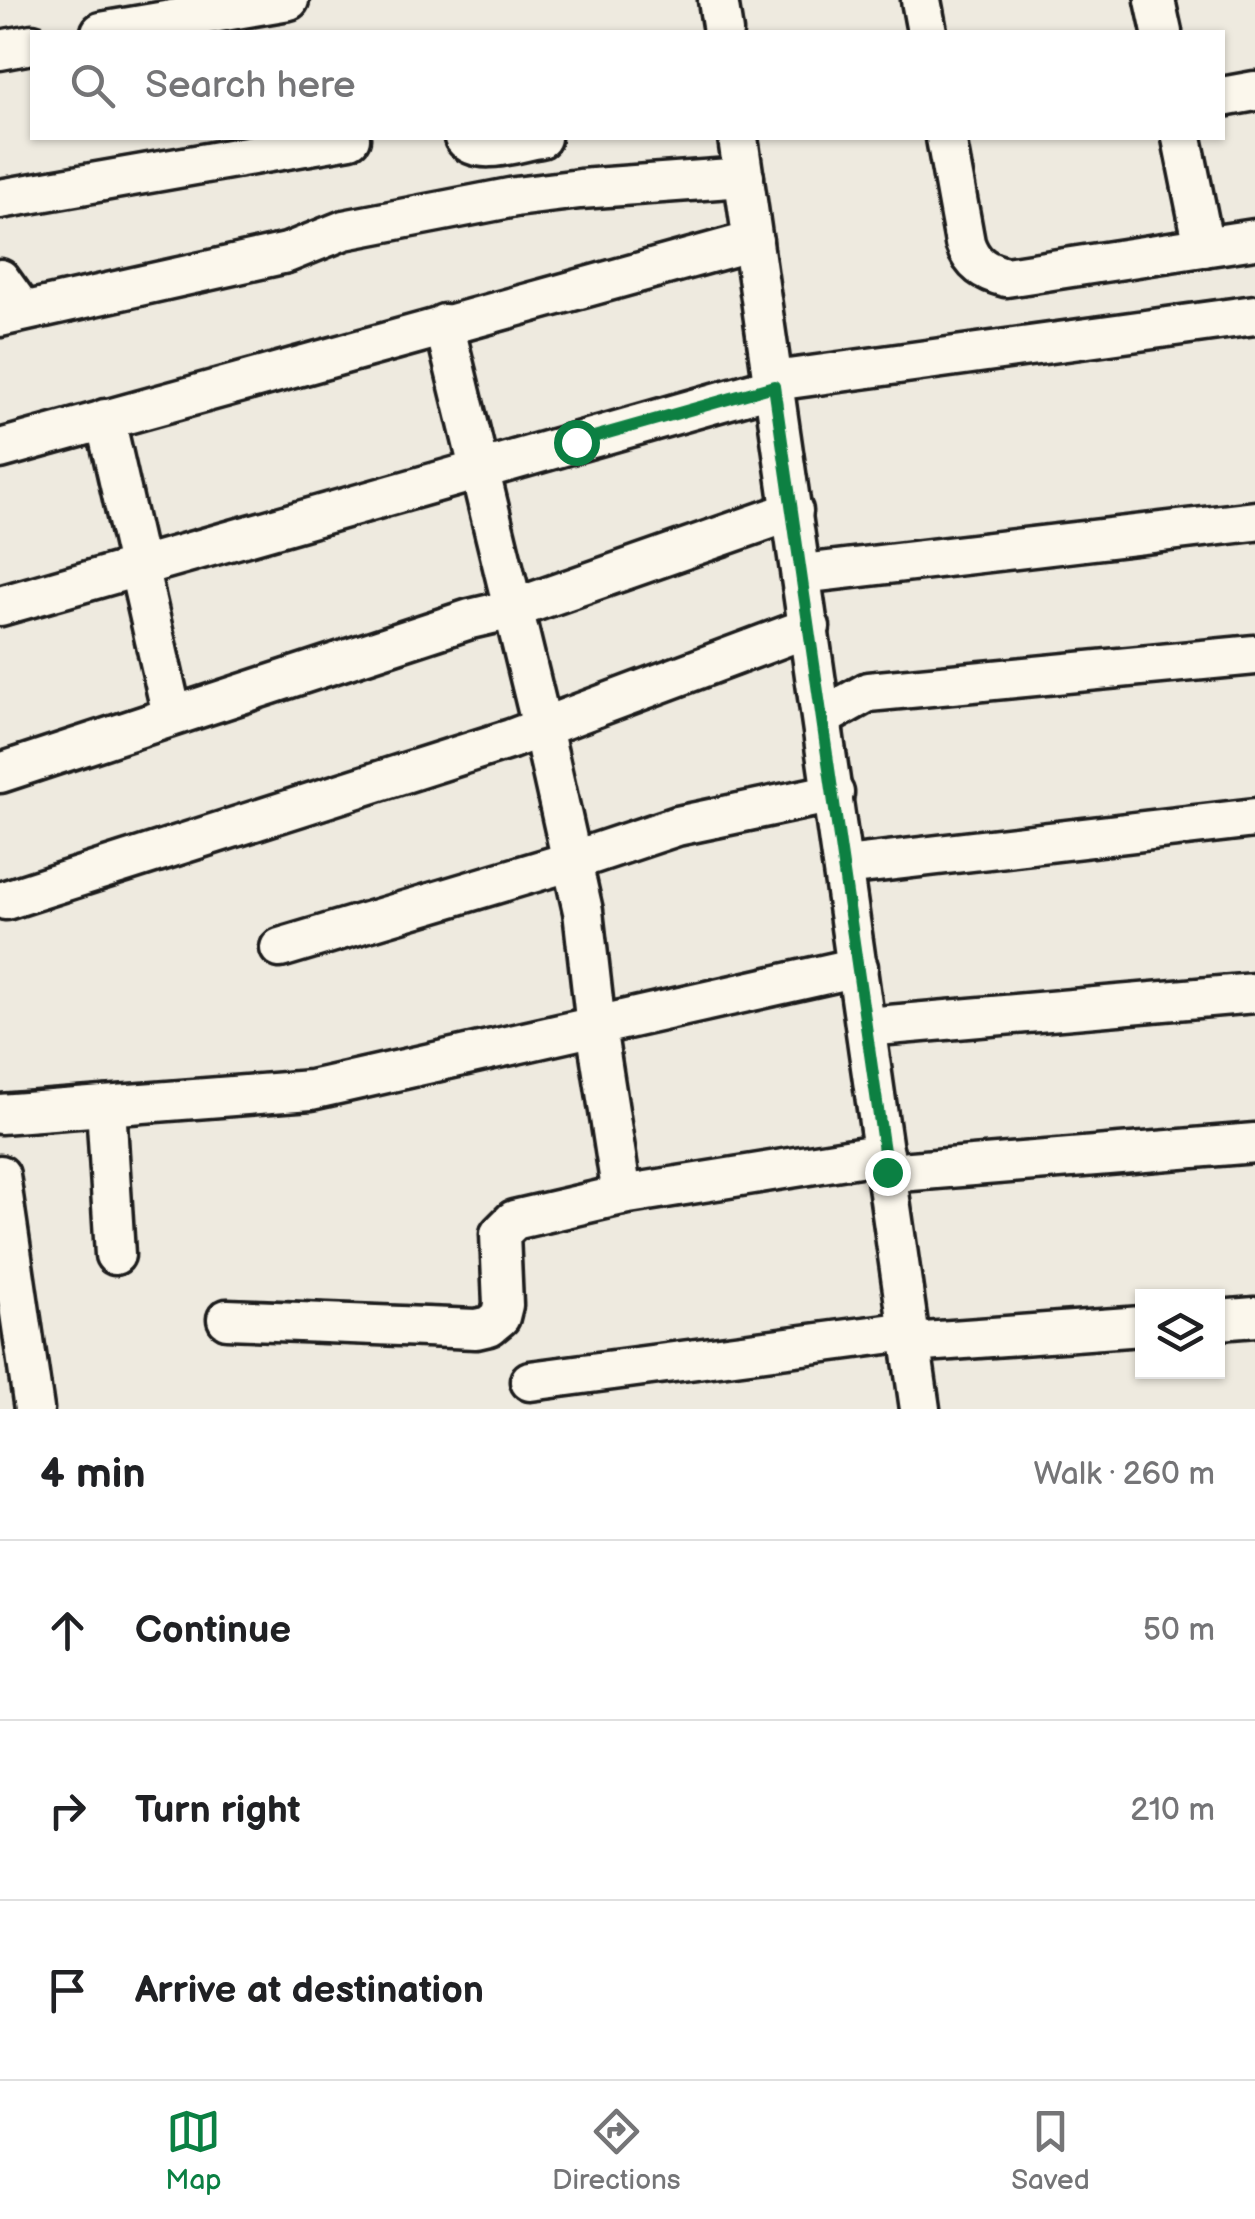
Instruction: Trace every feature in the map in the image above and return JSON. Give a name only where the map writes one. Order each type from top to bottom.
[{"type":"street","points":[[113,30],[289,0]]},
{"type":"street","points":[[718,0],[723,30]]},
{"type":"street","points":[[922,0],[927,30]]},
{"type":"street","points":[[1155,0],[1162,30]]},
{"type":"street","points":[[0,50],[30,44]]},
{"type":"street","points":[[1225,96],[1255,91]]},
{"type":"street","points":[[0,199],[339,140]]},
{"type":"street","points":[[465,140],[479,148],[529,140]]},
{"type":"street","points":[[738,140],[920,1409]]},
{"type":"street","points":[[946,140],[965,244],[970,256],[991,274],[1006,277],[1255,240]]},
{"type":"street","points":[[1182,140],[1204,247]]},
{"type":"street","points":[[0,278],[11,314],[288,254],[344,230],[516,197],[744,177]]},
{"type":"street","points":[[0,449],[754,240]]},
{"type":"street","points":[[0,606],[774,383],[1255,316]]},
{"type":"street","points":[[444,324],[542,727],[586,930],[596,1027],[622,1195]]},
{"type":"street","points":[[105,420],[172,714]]},
{"type":"street","points":[[0,773],[172,714],[470,619],[513,609],[793,511]]},
{"type":"street","points":[[802,574],[1255,520]]},
{"type":"street","points":[[6,900],[542,727],[810,627]]},
{"type":"street","points":[[823,716],[868,692],[1255,655]]},
{"type":"street","points":[[280,948],[572,862],[677,826],[834,793]]},
{"type":"street","points":[[844,866],[1255,818]]},
{"type":"street","points":[[0,1114],[311,1090],[858,967]]},
{"type":"street","points":[[866,1028],[1255,993]]},
{"type":"street","points":[[106,1106],[115,1255]]},
{"type":"street","points":[[227,1319],[476,1329],[489,1326],[500,1317],[502,1305],[500,1234],[505,1226],[514,1220],[622,1195],[886,1162],[1255,1143]]},
{"type":"street","points":[[0,1174],[34,1409]]},
{"type":"street","points":[[1225,1319],[1255,1317]]},
{"type":"street","points":[[530,1381],[910,1337],[1135,1326]]},
{"type":"route","points":[[576,442],[774,386],[887,1172]]}]
